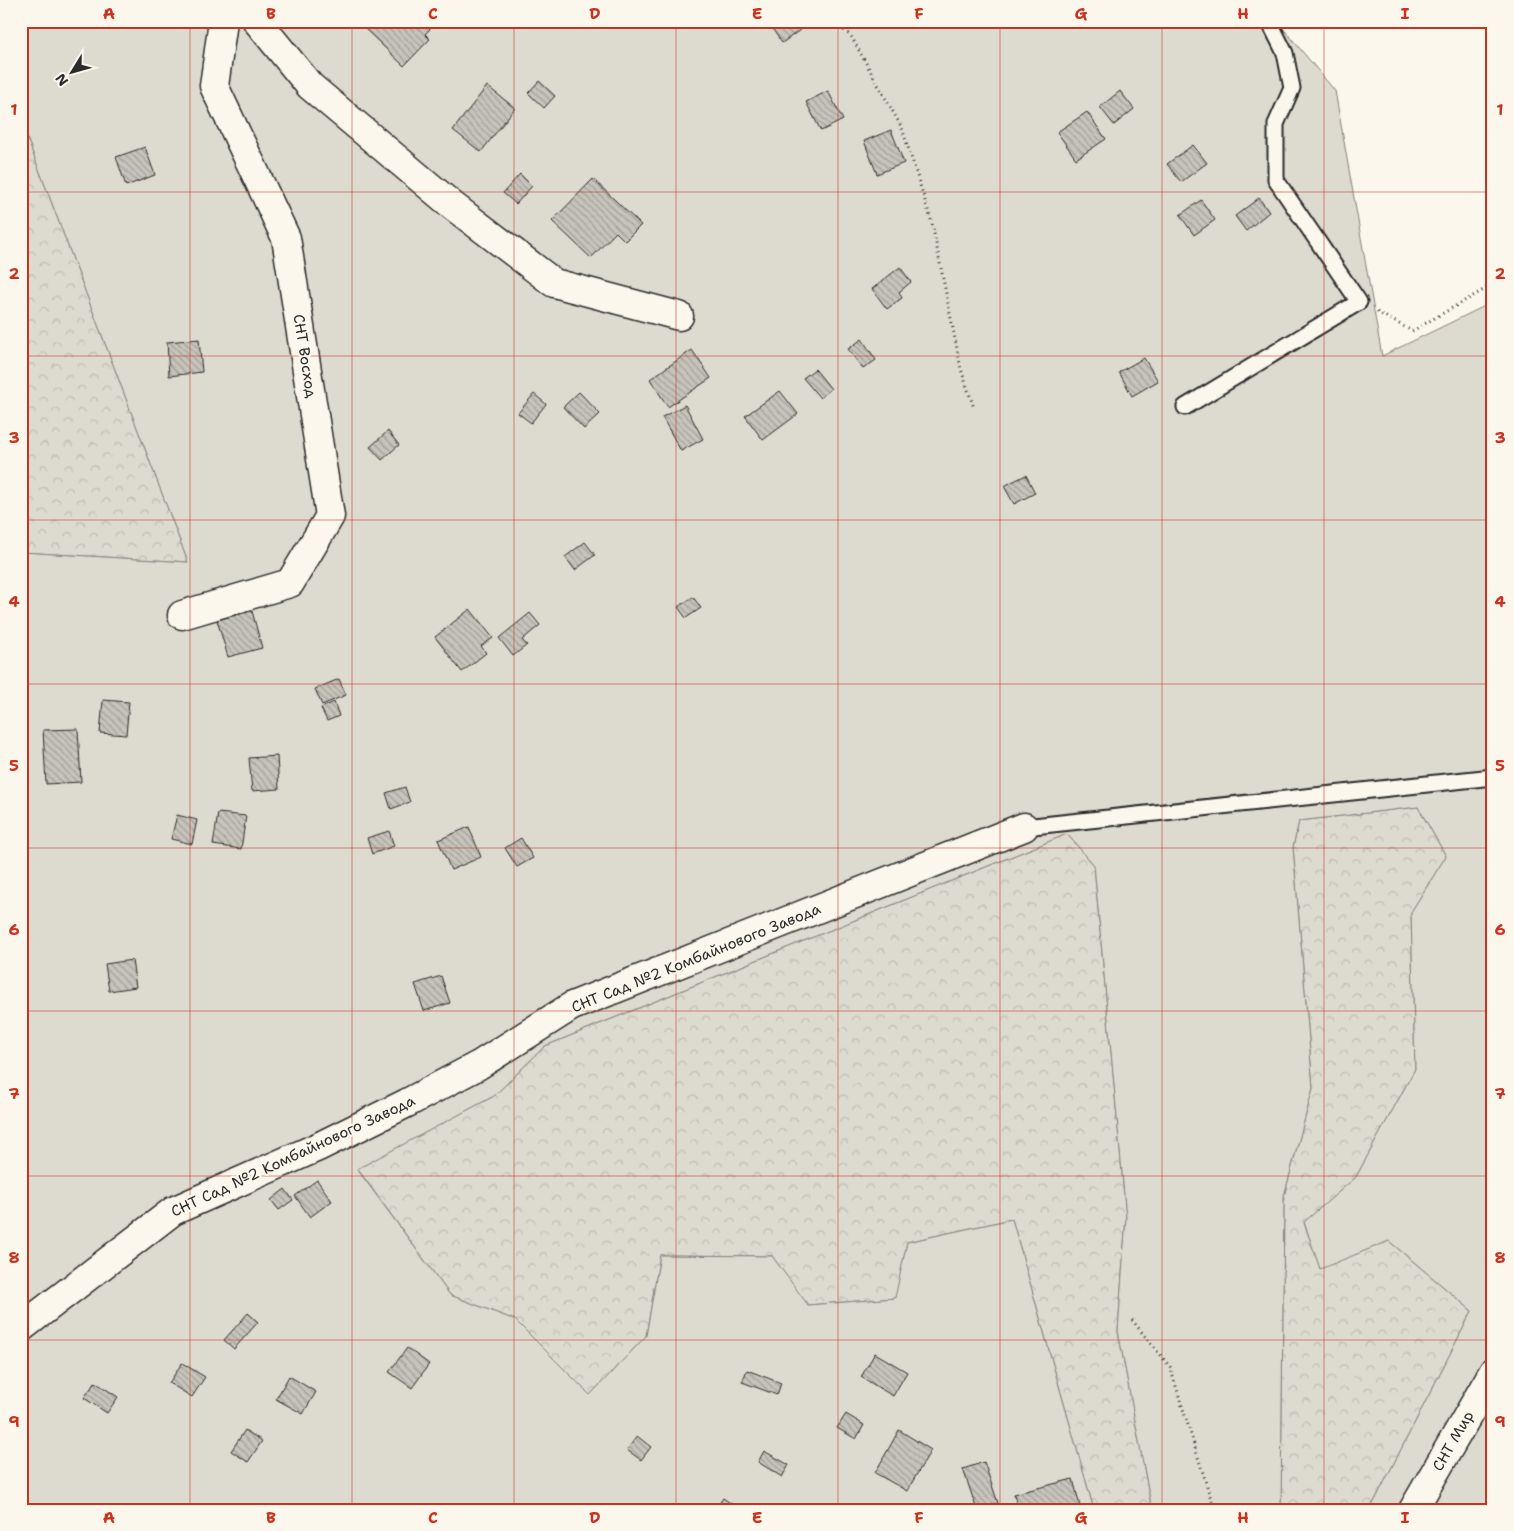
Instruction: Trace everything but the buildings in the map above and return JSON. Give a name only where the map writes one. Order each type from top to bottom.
[{"type":"street","name":"СНТ Восход","points":[[182,615],[290,583],[330,516],[286,238],[214,86],[223,21]]},
{"type":"street","points":[[257,21],[310,86],[453,206],[554,283],[679,316]]},
{"type":"street","name":"СНТ Сад №2 Комбайнового Завода","points":[[21,1328],[173,1211],[318,1148],[407,1103],[479,1065],[572,1006],[1024,827]]},
{"type":"street","name":"СНТ Мир","points":[[1413,1510],[1493,1372]]},
{"type":"lane","points":[[1186,407],[1359,302],[1276,180],[1276,124],[1292,88],[1285,54],[1269,21]]},
{"type":"lane","points":[[1024,827],[1493,776]]},
{"type":"path","points":[[832,21],[851,36],[902,128],[932,223],[961,369],[974,408]]},
{"type":"path","points":[[1359,302],[1412,331],[1487,288],[1493,282]]},
{"type":"path","points":[[1132,1320],[1170,1366],[1211,1499],[1217,1510]]},
{"type":"green space","points":[[21,21],[1277,21],[1335,91],[1382,356],[1493,302],[1493,1510],[1376,1510],[1372,1506],[1472,1311],[1389,1241],[1320,1269],[1304,1222],[1356,1177],[1415,1069],[1411,912],[1446,856],[1418,807],[1299,821],[1293,847],[1313,1088],[1284,1196],[1281,1510],[1152,1510],[1118,1331],[1126,1217],[1094,865],[1067,834],[545,1046],[494,1096],[357,1169],[450,1295],[515,1320],[590,1395],[646,1336],[660,1255],[772,1256],[808,1305],[895,1298],[907,1242],[1012,1219],[1094,1510],[21,1510],[21,552],[188,562],[21,122]]},
{"type":"green space","points":[[21,122],[188,562],[21,552]]},
{"type":"green space","points":[[1418,807],[1446,856],[1411,912],[1415,1069],[1356,1177],[1304,1223],[1320,1268],[1389,1241],[1472,1311],[1372,1506],[1376,1510],[1281,1510],[1284,1196],[1313,1088],[1293,847],[1299,821]]},
{"type":"green space","points":[[1067,834],[1094,865],[1126,1217],[1118,1331],[1152,1510],[1094,1510],[1012,1219],[907,1242],[896,1298],[807,1305],[772,1256],[660,1255],[646,1336],[590,1395],[515,1320],[450,1295],[357,1168],[494,1096],[545,1046]]}]
